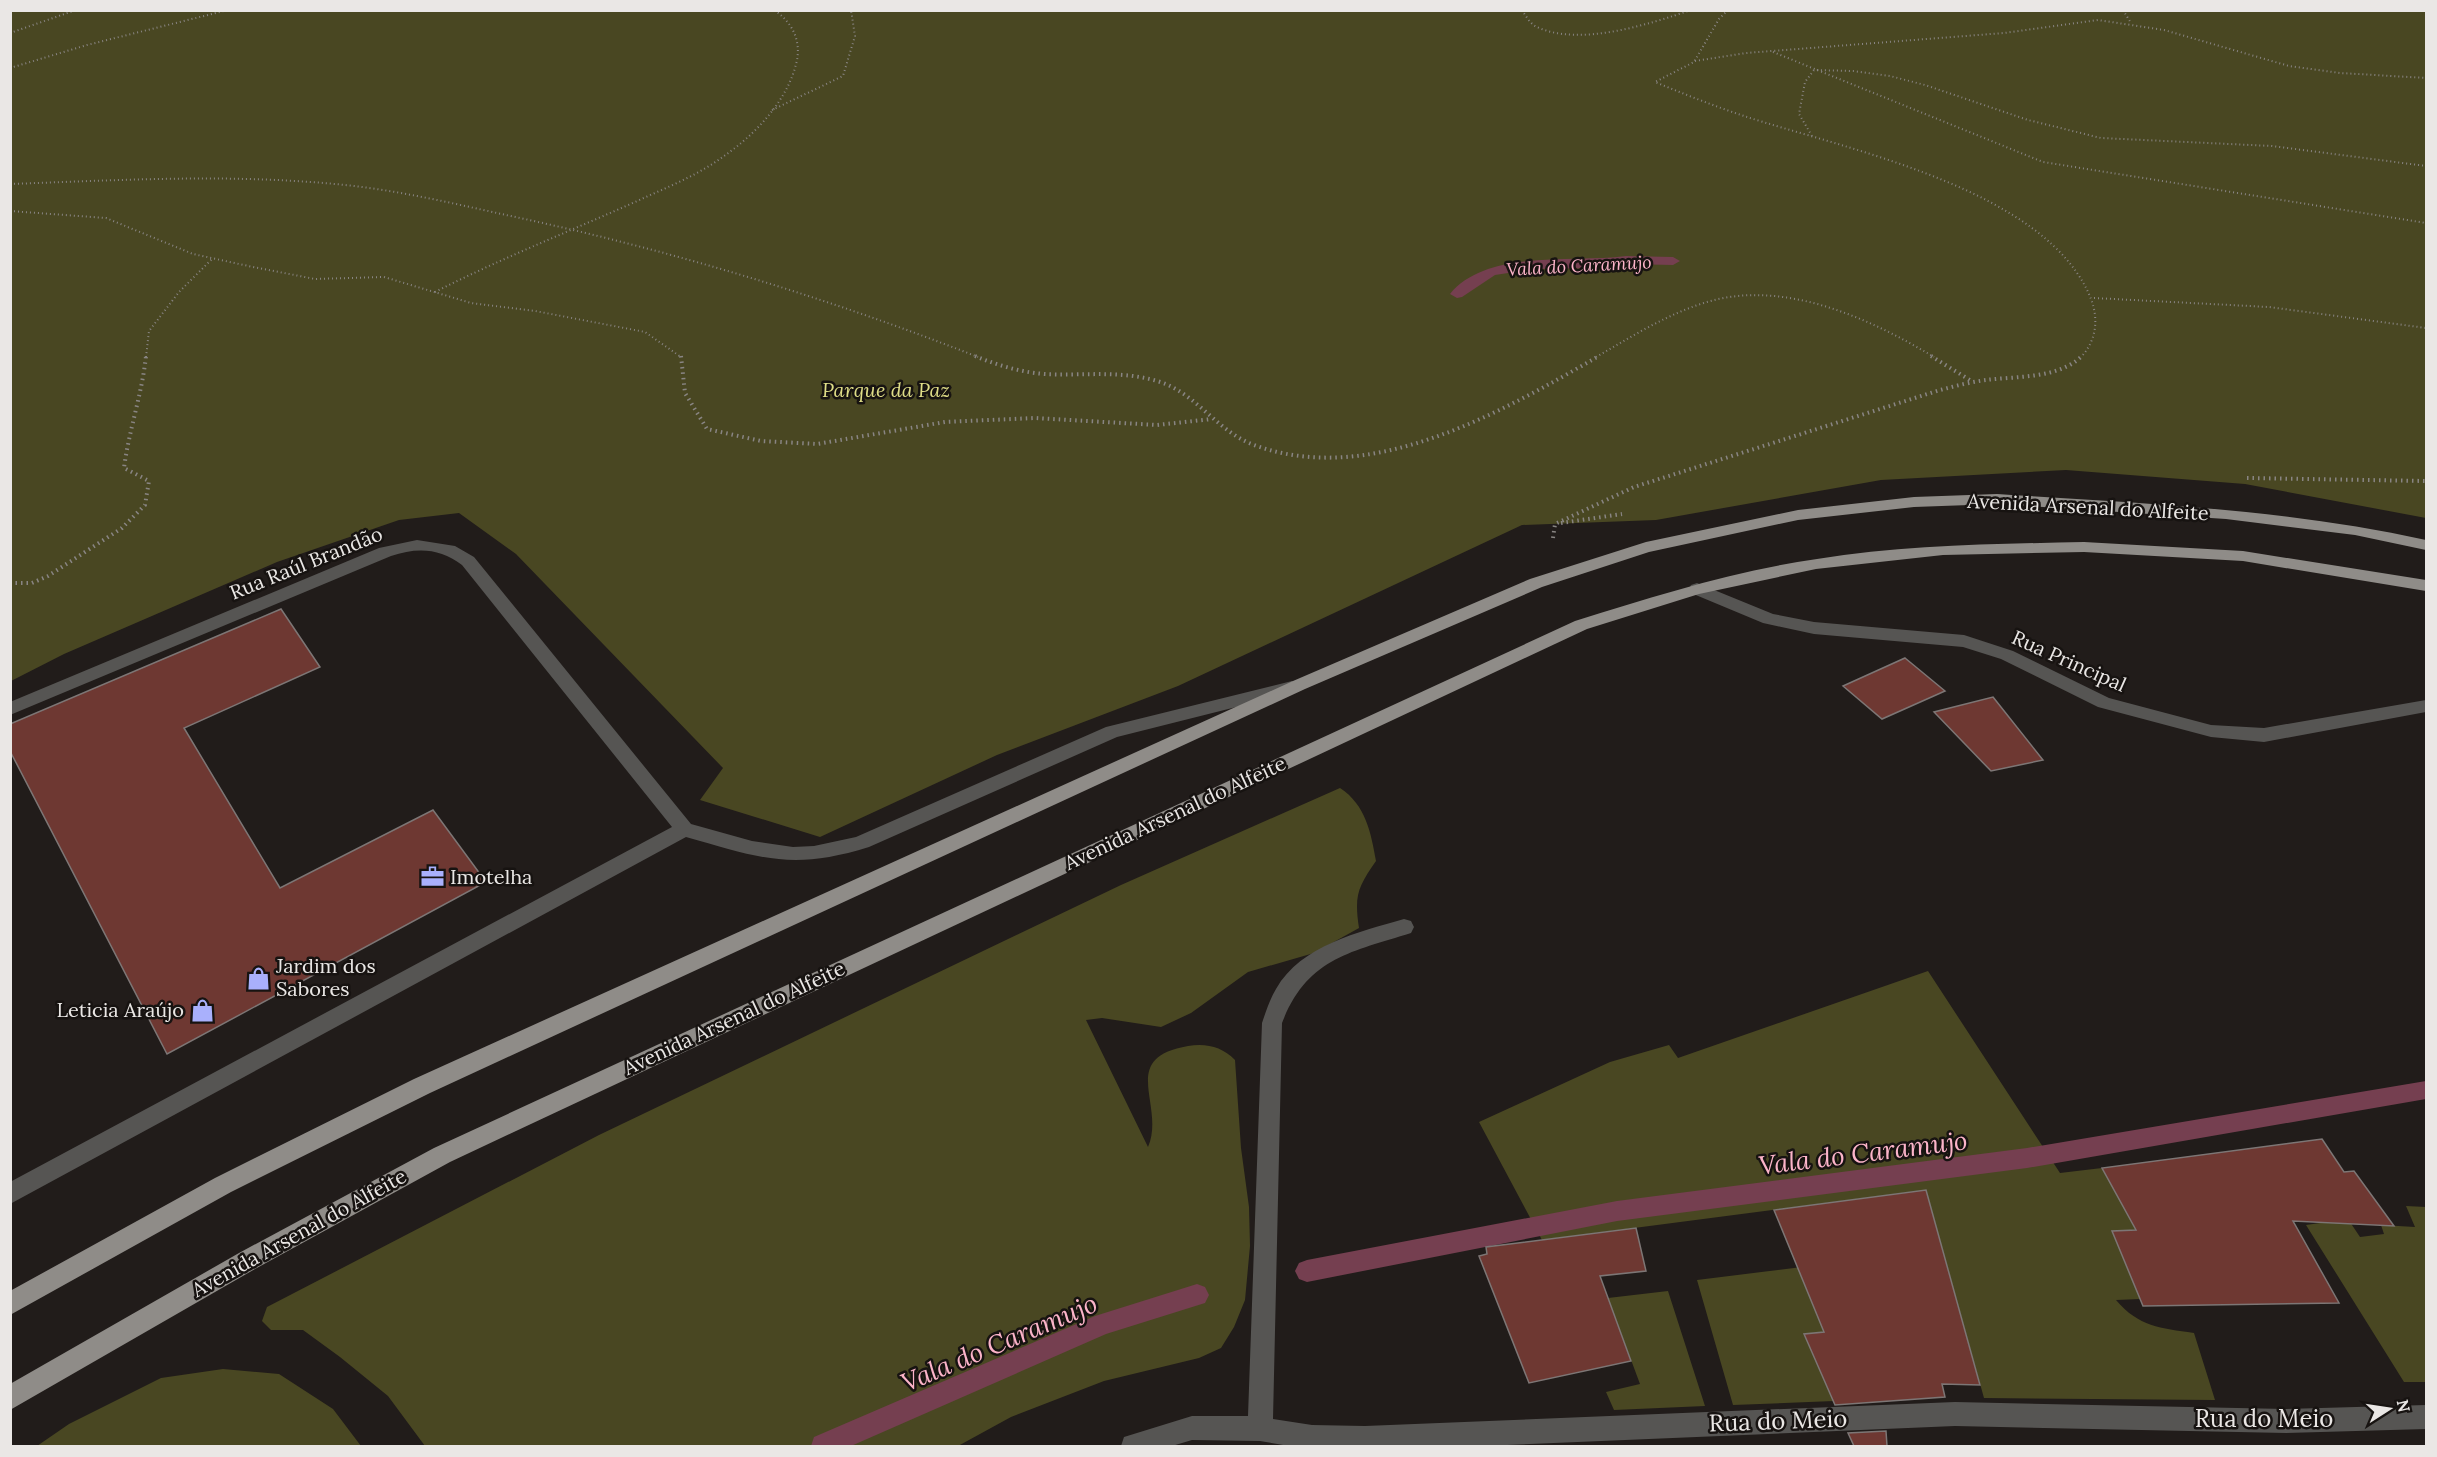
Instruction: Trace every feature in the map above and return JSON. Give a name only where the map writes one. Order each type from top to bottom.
[{"type":"main road","name":"Avenida Arsenal do Alfeite","points":[[10,1304],[223,1185],[422,1086],[1299,685],[1536,582],[1646,547],[1718,530],[1798,515],[1914,502],[1997,499],[2226,514],[2355,530],[2427,545]]},
{"type":"main road","name":"Avenida Arsenal do Alfeite","points":[[10,1398],[247,1261],[442,1155],[1581,625],[1697,589],[1816,564],[1943,550],[2084,547],[2242,556],[2427,586]]},
{"type":"street","name":"Rua Raúl Brandão","points":[[10,709],[385,552],[414,545],[439,546],[453,550],[468,561],[684,829]]},
{"type":"street","name":"Rua Principal","points":[[1697,589],[1769,619],[1814,628],[1964,641],[2007,655],[2104,703],[2211,731],[2264,735],[2427,706]]},
{"type":"street","points":[[10,1194],[684,829],[785,856],[822,854],[862,842],[1112,732],[1299,685]]},
{"type":"street","points":[[1260,1429],[1272,1023],[1285,992],[1308,968],[1336,948],[1404,927]]},
{"type":"street","name":"Rua do Meio","points":[[1133,1446],[1192,1428],[1260,1429],[1312,1438],[1365,1439],[1955,1414],[2286,1420],[2427,1417]]},
{"type":"path","points":[[10,33],[76,10]]},
{"type":"path","points":[[10,68],[87,45],[228,10]]},
{"type":"path","points":[[434,292],[481,268],[577,230],[712,164],[739,145],[772,110],[790,82],[798,63],[799,50],[796,35],[789,23],[774,10]]},
{"type":"path","points":[[772,110],[843,76],[855,36],[851,10]]},
{"type":"path","points":[[1522,10],[1535,26],[1562,34],[1581,34],[1632,26],[1689,11]]},
{"type":"path","points":[[1694,62],[1719,19],[1728,10]]},
{"type":"path","points":[[2123,10],[2132,23]]},
{"type":"path","points":[[1536,582],[1550,556],[1554,524],[1627,490],[1973,382],[2047,372],[2075,362],[2089,347],[2096,325],[2094,298],[2067,260],[2050,243],[2008,212],[1978,196],[1894,162],[1812,136],[1751,121],[1656,82],[1694,62],[1771,51],[1966,37],[2098,20],[2132,23],[2289,66],[2340,73],[2427,78]]},
{"type":"path","points":[[1771,51],[2043,162],[2427,223]]},
{"type":"path","points":[[1814,70],[1860,69],[1886,74],[1940,88],[2054,129],[2101,138],[2272,146],[2427,166]]},
{"type":"path","points":[[1812,136],[1799,114],[1805,82],[1814,70]]},
{"type":"path","points":[[10,184],[186,178],[355,186],[577,230],[760,281],[923,335],[950,348],[1018,370],[1046,375],[1143,377],[1170,384],[1192,399],[1223,429],[1246,442],[1272,451],[1334,457],[1390,452],[1440,437],[1504,410],[1675,313],[1717,299],[1743,296],[1788,299],[1864,321],[1899,335],[1973,382]]},
{"type":"path","points":[[10,211],[106,218],[194,254],[315,279],[384,277],[471,303],[535,311],[645,332],[681,356],[685,393],[707,429],[761,441],[817,444],[956,421],[1035,418],[1157,425],[1212,419]]},
{"type":"path","points":[[10,583],[32,583],[48,576],[122,528],[145,505],[149,481],[124,468],[129,434],[143,386],[149,331],[179,292],[214,258]]},
{"type":"path","points":[[2094,298],[2269,308],[2427,328]]},
{"type":"green space","name":"Parque da Paz","points":[[11,10],[2426,11],[2426,518],[2245,484],[2066,470],[1881,480],[1656,520],[1522,525],[1178,686],[997,755],[820,837],[700,800],[723,768],[516,554],[459,513],[399,520],[277,562],[64,654],[11,681]]},
{"type":"green space","points":[[1340,788],[1356,803],[1366,820],[1376,861],[1361,885],[1357,899],[1359,928],[1314,953],[1248,972],[1191,1013],[1161,1027],[1102,1018],[1086,1020],[1148,1147],[1152,1131],[1152,1115],[1148,1085],[1149,1072],[1154,1061],[1167,1052],[1202,1045],[1219,1049],[1235,1060],[1241,1148],[1249,1207],[1250,1246],[1245,1300],[1234,1327],[1221,1348],[1199,1358],[1104,1381],[1011,1417],[958,1446],[425,1446],[388,1396],[340,1357],[303,1330],[271,1330],[262,1321],[267,1307],[599,1135],[1121,885]]},
{"type":"green space","points":[[1928,971],[2060,1173],[2102,1168],[2139,1230],[2112,1231],[2140,1299],[2116,1300],[2133,1316],[2151,1325],[2194,1333],[2215,1400],[1984,1398],[1926,1190],[1542,1240],[1479,1122],[1610,1062],[1669,1045],[1678,1058]]},
{"type":"green space","points":[[2406,1206],[2426,1207],[2426,1382],[2404,1382],[2306,1225],[2348,1219],[2360,1237],[2384,1234],[2381,1225],[2415,1227]]},
{"type":"green space","points":[[1826,1264],[1855,1328],[1805,1334],[1834,1401],[1733,1405],[1697,1280]]},
{"type":"green space","points":[[1668,1291],[1705,1406],[1614,1410],[1606,1392],[1640,1384],[1608,1298]]},
{"type":"green space","points":[[223,1369],[279,1374],[333,1409],[361,1446],[37,1446],[69,1424],[161,1378]]},
{"type":"building","points":[[281,609],[320,667],[184,728],[280,888],[433,810],[486,882],[167,1054],[10,751],[10,724]]},
{"type":"building","points":[[1905,658],[1945,691],[1882,719],[1843,686]]},
{"type":"building","points":[[1993,697],[2043,760],[1991,771],[1934,712]]},
{"type":"building","points":[[2322,1139],[2344,1172],[2354,1171],[2394,1226],[2293,1221],[2339,1303],[2143,1306],[2112,1231],[2136,1230],[2102,1168]]},
{"type":"building","points":[[1926,1190],[1980,1385],[1942,1384],[1945,1397],[1835,1405],[1804,1334],[1824,1332],[1774,1210]]},
{"type":"building","points":[[1636,1228],[1646,1271],[1600,1276],[1631,1361],[1529,1383],[1479,1256],[1487,1254],[1486,1247]]},
{"type":"building","points":[[1886,1431],[1887,1446],[1854,1446],[1848,1433]]},
{"type":"waterway","name":"Vala do Caramujo","points":[[1457,294],[1491,271],[1535,265],[1594,264],[1626,260],[1673,261]]},
{"type":"waterway","name":"Vala do Caramujo","points":[[1307,1271],[1617,1211],[2027,1158],[2426,1090]]},
{"type":"waterway","name":"Vala do Caramujo","points":[[823,1446],[1103,1324],[1197,1295]]},
{"type":"place","name":"Imotelha","points":[[432,877]]},
{"type":"place","name":"Jardim dos Sabores","points":[[258,978]]},
{"type":"place","name":"Leticia Araújo","points":[[202,1010]]}]
